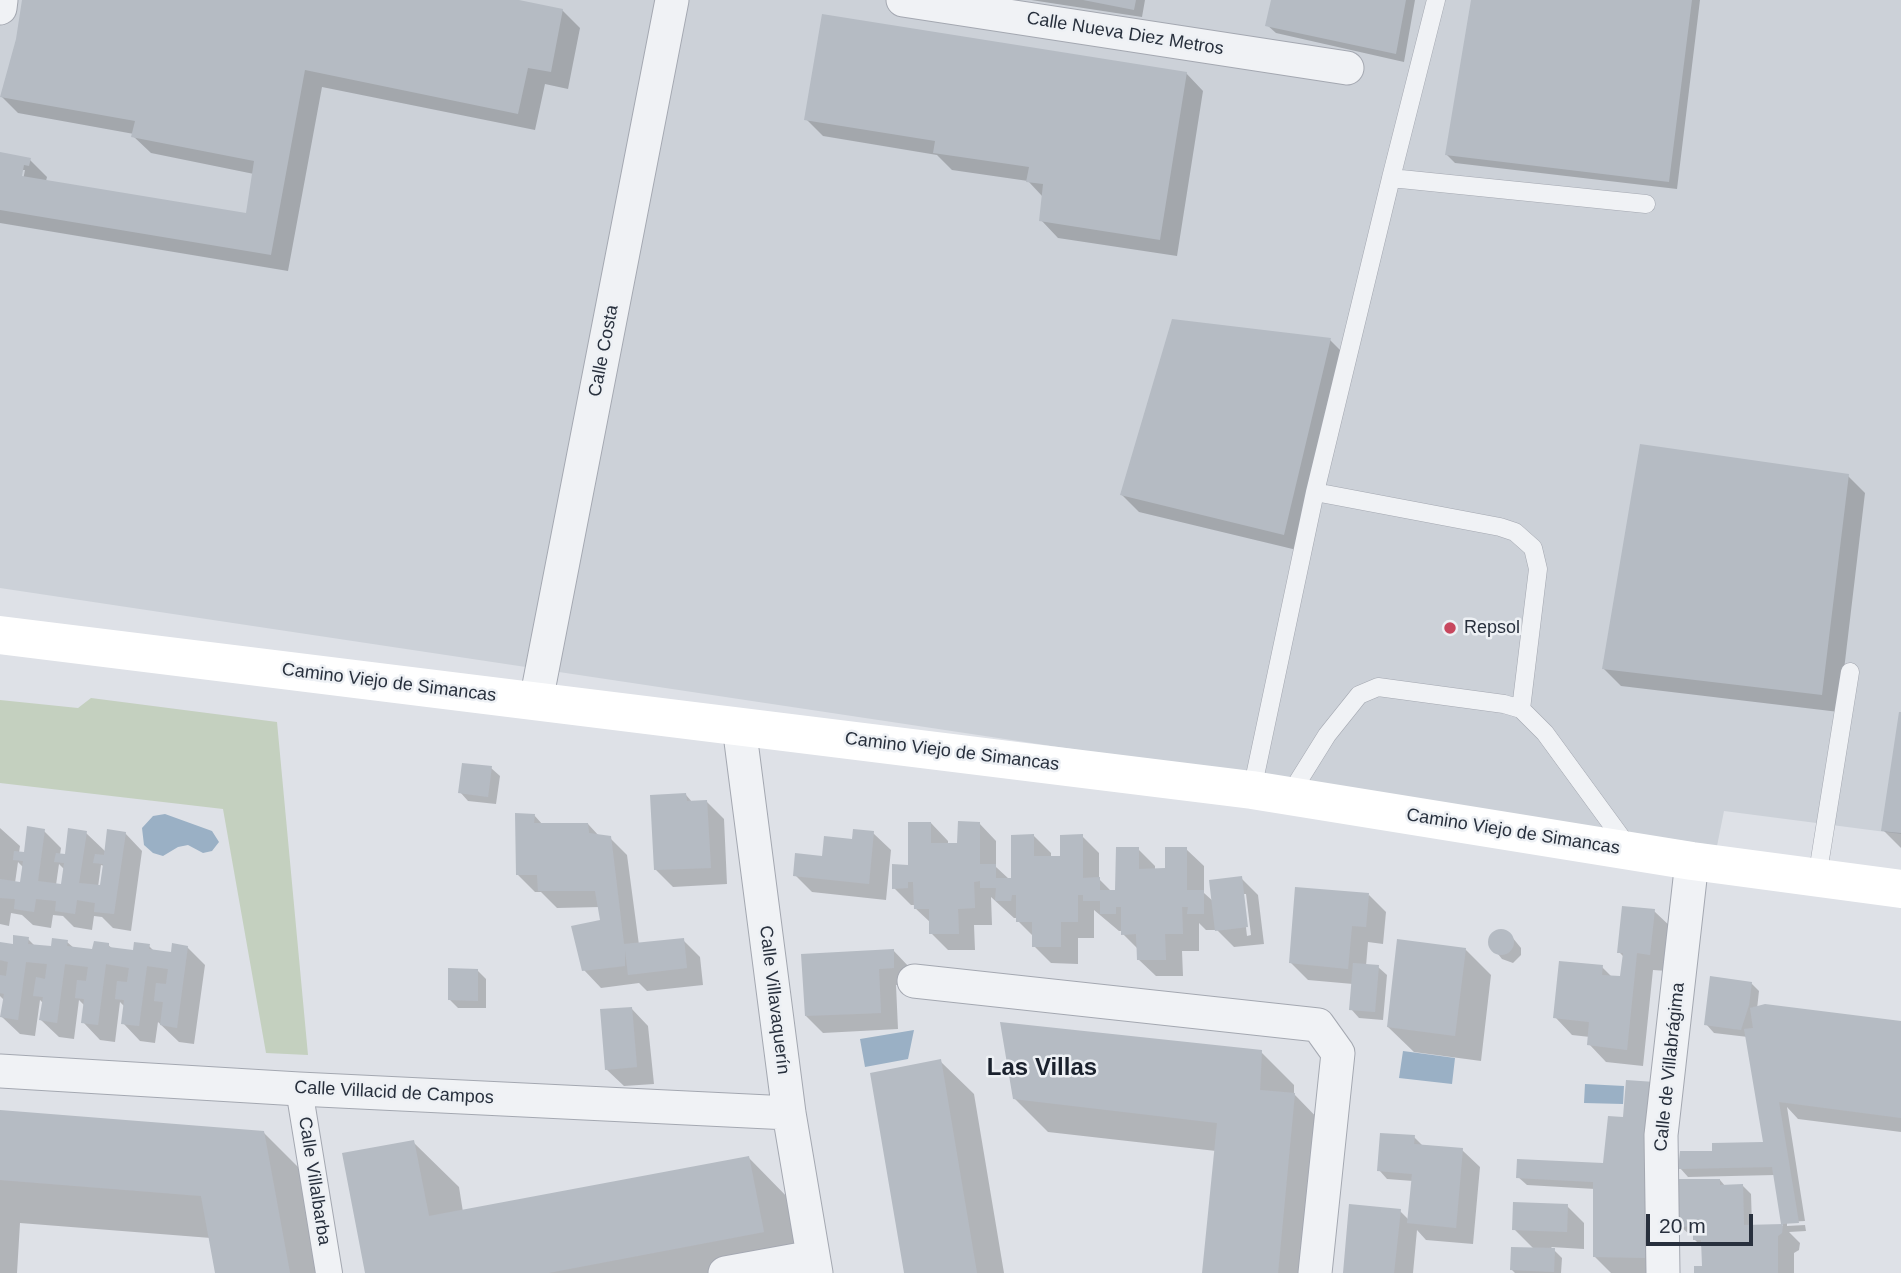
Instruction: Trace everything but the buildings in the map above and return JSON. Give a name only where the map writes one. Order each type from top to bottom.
[{"type":"main road","name":"Camino Viejo de Simancas","points":[[0,635],[1252,790],[1692,861],[1901,889]]},
{"type":"street","points":[[0,8],[1,0]]},
{"type":"street","name":"Calle Costa","points":[[536,701],[672,0]]},
{"type":"street","name":"Calle Nueva Diez Metros","points":[[903,0],[1347,68]]},
{"type":"street","name":"Calle Villavaquerín","points":[[739,726],[789,1113],[814,1265]]},
{"type":"street","name":"Calle de Villabrágima","points":[[1663,1273],[1661,1135],[1692,861]]},
{"type":"street","points":[[914,981],[1318,1025],[1338,1053],[1315,1273]]},
{"type":"street","name":"Calle Villacid de Campos","points":[[0,1070],[299,1089],[789,1113]]},
{"type":"street","name":"Calle Villalbarba","points":[[299,1089],[329,1273]]},
{"type":"street","points":[[724,1273],[814,1265]]},
{"type":"lane","points":[[1252,790],[1315,492],[1436,0]]},
{"type":"lane","points":[[1391,178],[1646,204]]},
{"type":"lane","points":[[1315,492],[1500,527],[1515,533],[1533,548],[1538,569],[1521,709]]},
{"type":"lane","points":[[1818,878],[1850,671]]},
{"type":"lane","points":[[1289,796],[1327,735],[1359,695],[1378,687],[1521,709],[1545,733],[1631,851]]},
{"type":"shaded area","points":[[0,0],[1901,0],[1901,834],[1724,811],[1717,846],[0,588]]},
{"type":"green space","points":[[91,698],[277,722],[308,1055],[266,1053],[223,809],[0,783],[0,700],[78,708]]},
{"type":"water","points":[[165,814],[212,831],[219,842],[212,851],[203,853],[188,845],[178,847],[163,856],[153,853],[144,845],[142,828],[153,816]]},
{"type":"water","points":[[914,1030],[908,1059],[865,1067],[860,1039]]},
{"type":"water","points":[[1403,1051],[1455,1058],[1452,1084],[1399,1078]]},
{"type":"water","points":[[1585,1084],[1624,1086],[1623,1104],[1584,1103]]},
{"type":"place","name":"Repsol","points":[[1450,628]]},
{"type":"district","name":"Las Villas","points":[[1042,1068]]}]
